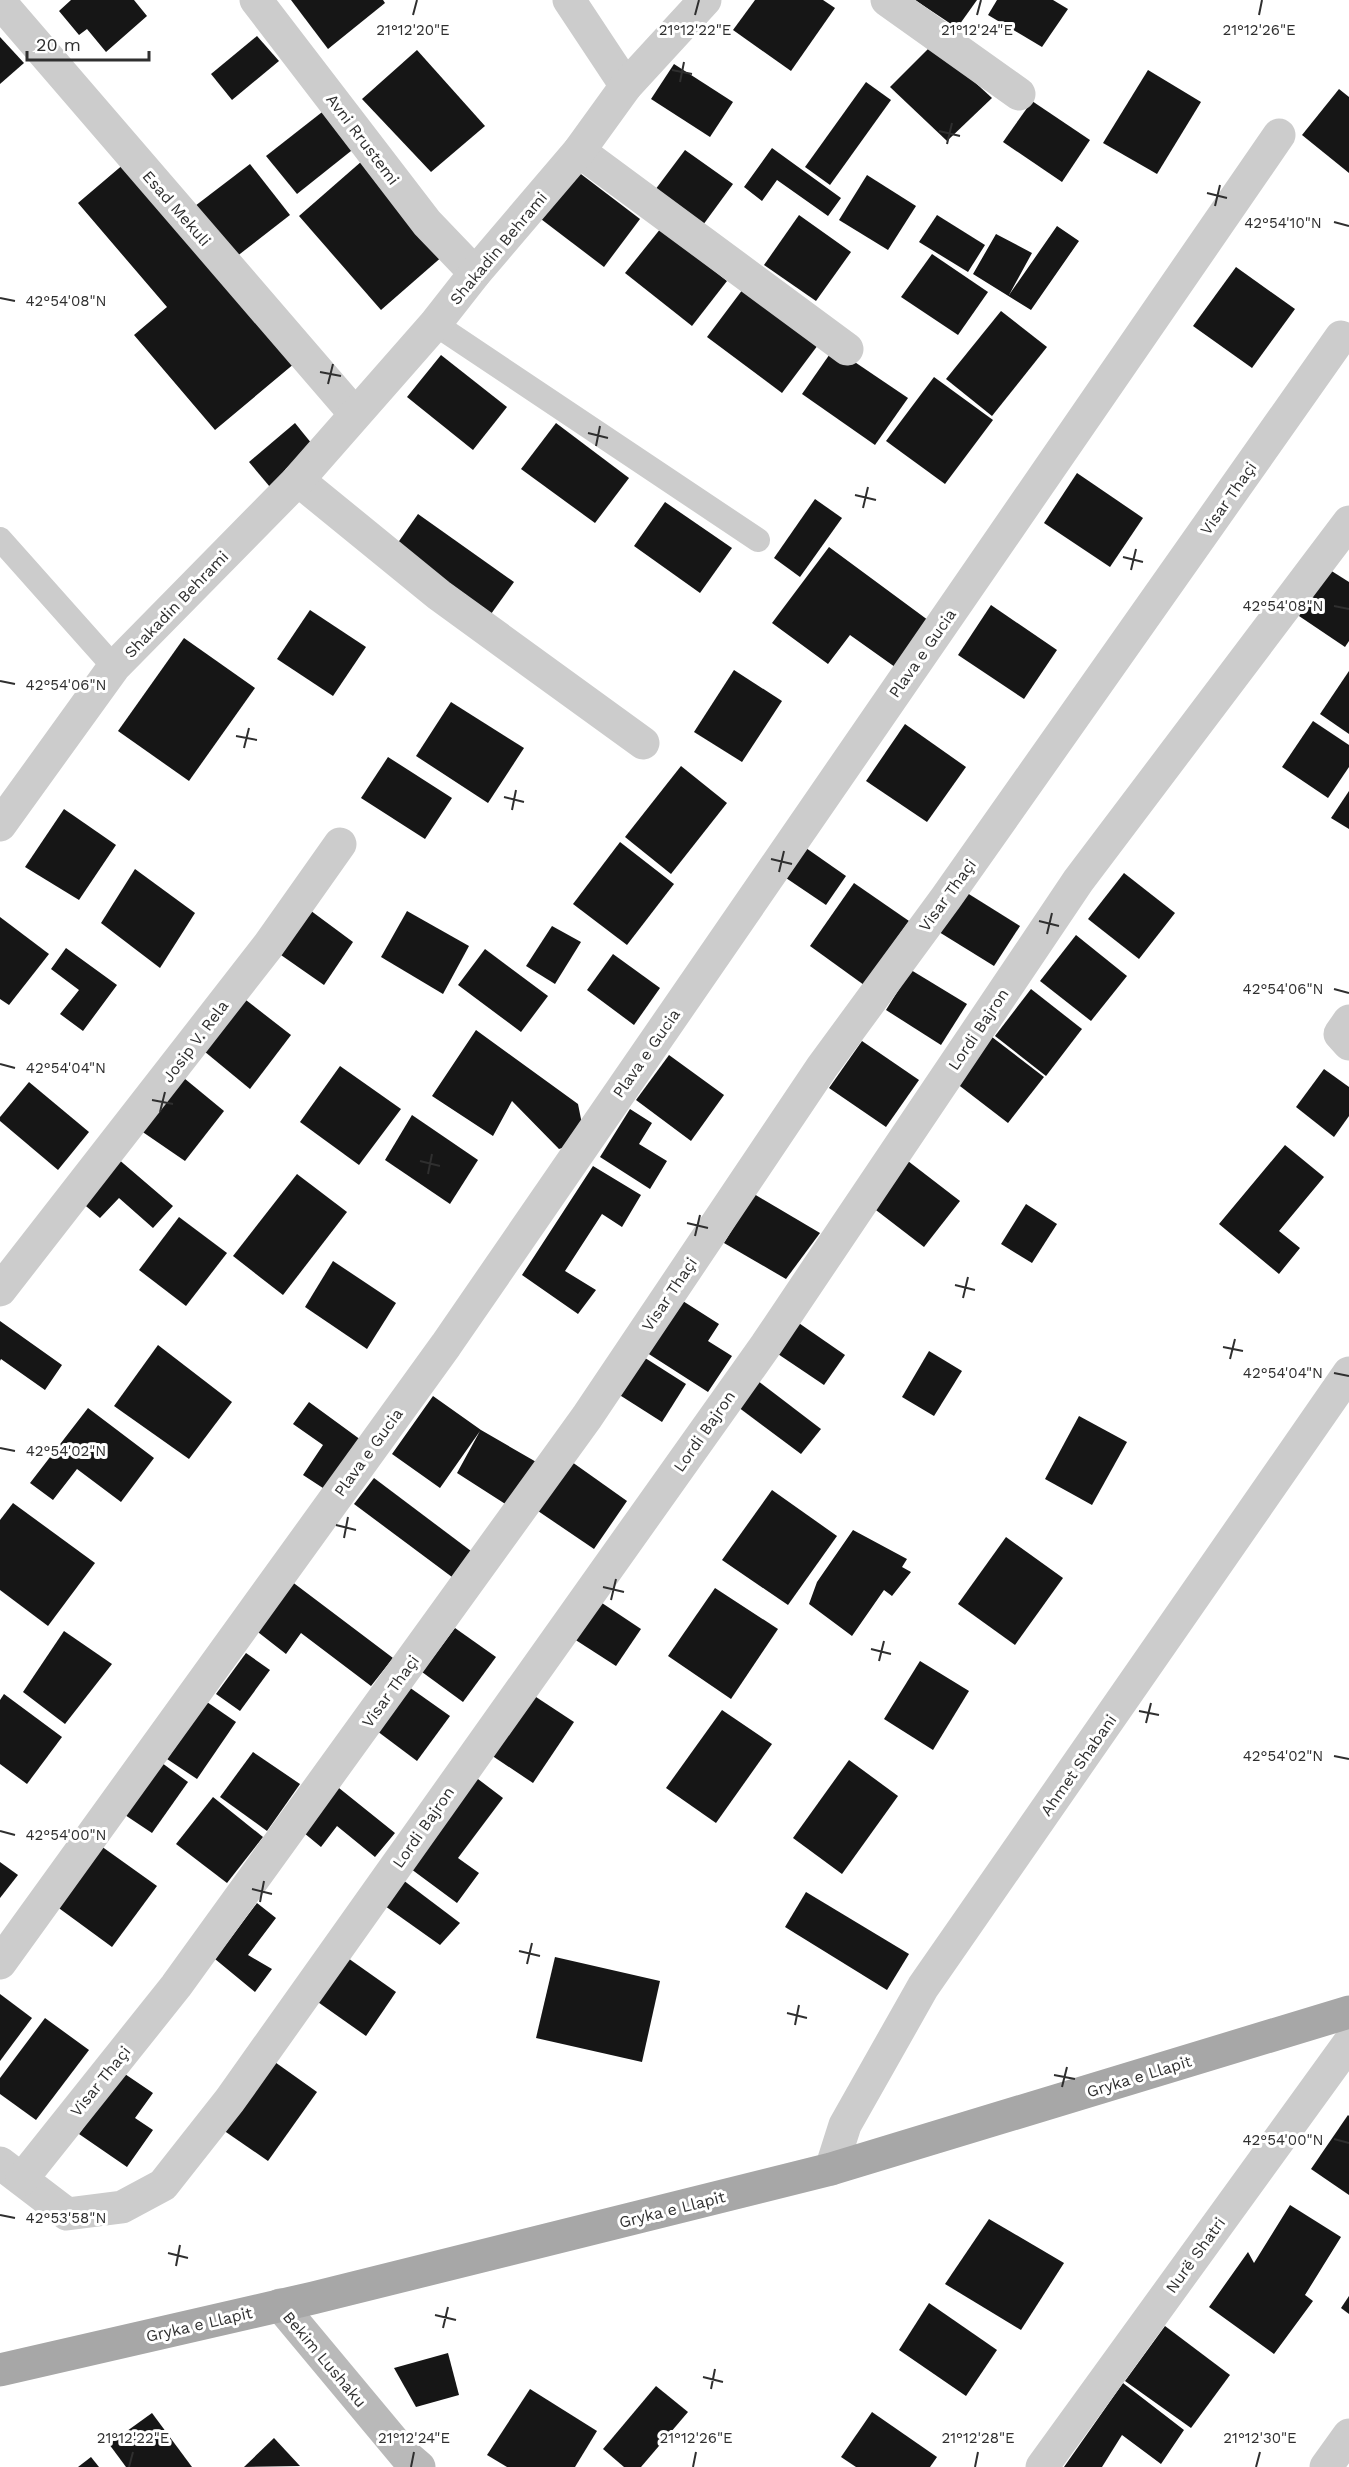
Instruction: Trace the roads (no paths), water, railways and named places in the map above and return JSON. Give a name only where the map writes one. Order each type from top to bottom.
[{"type":"main road","name":"Gryka e Llapit","points":[[0,2370],[280,2305],[831,2169],[1346,2018]]},
{"type":"street","name":"Avni Rrustemi","points":[[256,0],[427,223],[475,273]]},
{"type":"street","points":[[569,0],[626,86]]},
{"type":"street","name":"Shakadin Behrami","points":[[0,825],[114,667],[298,480],[435,324],[475,273],[579,151],[626,86],[705,0]]},
{"type":"street","points":[[887,0],[1019,94]]},
{"type":"street","name":"Esad Mekuli","points":[[0,2],[355,414]]},
{"type":"street","name":"Plava e Gucia","points":[[0,1963],[446,1345],[1279,135]]},
{"type":"street","points":[[579,151],[847,349]]},
{"type":"street","name":"Visar Thaçi","points":[[11,2171],[176,1986],[560,1455],[822,1067],[946,898],[1341,337]]},
{"type":"street","points":[[298,480],[439,595],[643,743]]},
{"type":"street","name":"Lordi Bajron","points":[[11,2171],[67,2214],[122,2206],[163,2185],[230,2100],[766,1345],[1078,881],[1349,522]]},
{"type":"street","name":"Josip V. Rela","points":[[0,1290],[131,1125],[268,946],[340,844]]},
{"type":"street","points":[[1349,1021],[1340,1034],[1349,1044]]},
{"type":"street","name":"Ahmet Shabani","points":[[831,2169],[845,2125],[923,1987],[1349,1373]]},
{"type":"street","name":"Nurë Shatri","points":[[1042,2467],[1346,2018]]},
{"type":"street","name":"Bekim Lushaku","points":[[280,2305],[405,2455],[418,2467]]},
{"type":"street","points":[[1326,2467],[1349,2435]]},
{"type":"lane","points":[[435,324],[758,540]]},
{"type":"lane","points":[[0,539],[114,667]]}]
